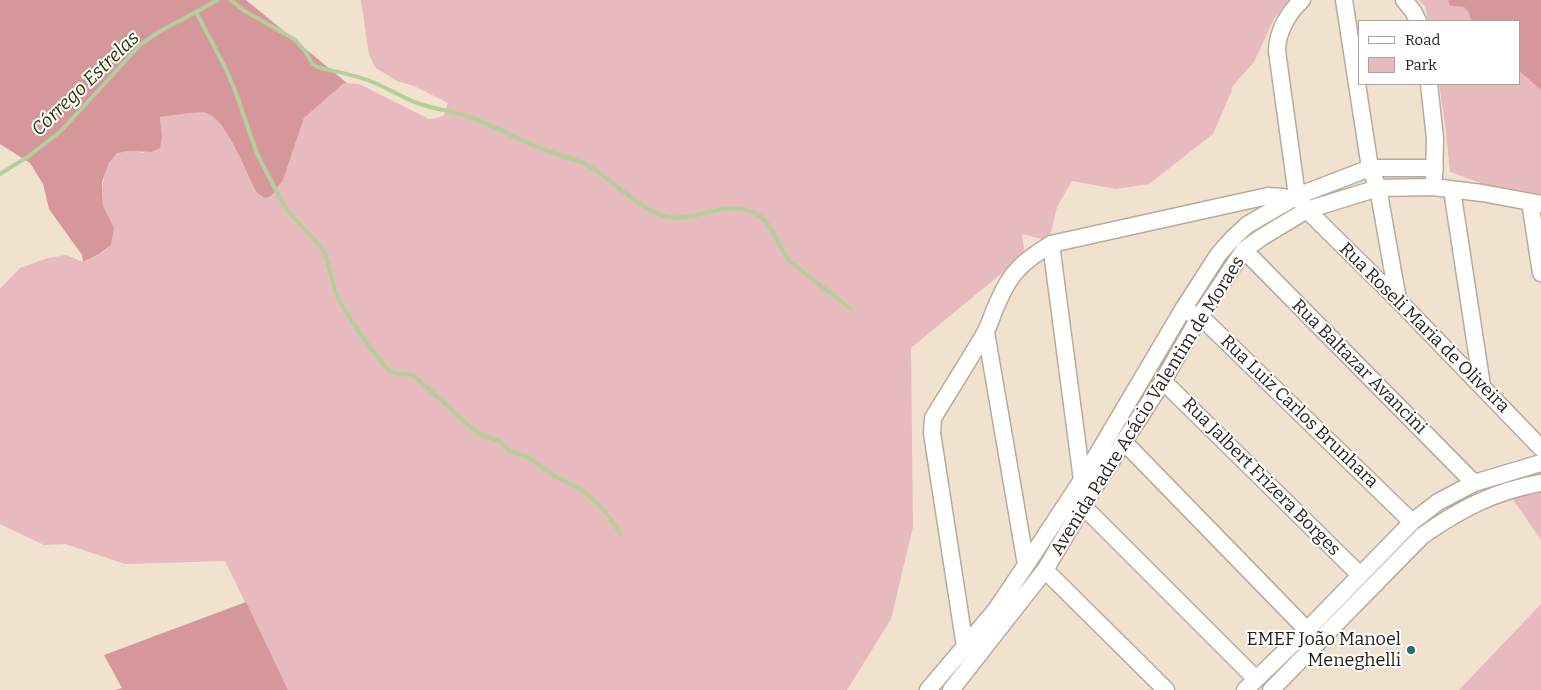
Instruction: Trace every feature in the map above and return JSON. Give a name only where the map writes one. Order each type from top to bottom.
[{"type":"street","points":[[965,647],[932,432],[933,418],[986,332],[998,300],[1018,267],[1051,244],[1268,196],[1294,197],[1277,39],[1282,27],[1302,0]]},
{"type":"street","points":[[1344,0],[1370,168],[1378,188],[1398,300]]},
{"type":"street","points":[[1404,0],[1418,20]]},
{"type":"street","points":[[1429,85],[1435,138],[1433,187]]},
{"type":"street","name":"Avenida Padre Acácio Valentim de Moraes","points":[[928,690],[965,647],[1001,616],[1045,570],[1083,506],[1087,485],[1182,311],[1218,255],[1232,239],[1247,225],[1294,197],[1370,168],[1435,168]]},
{"type":"street","name":"Avenida Padre Acácio Valentim de Moraes","points":[[951,690],[1001,616],[1026,565],[1087,485],[1124,442],[1200,316],[1244,250],[1262,236],[1307,210],[1378,188],[1433,187],[1536,203]]},
{"type":"street","points":[[1452,190],[1482,386]]},
{"type":"street","name":"Rua Roseli Maria de Oliveira","points":[[1294,197],[1398,300],[1541,448]]},
{"type":"street","points":[[1536,203],[1541,273]]},
{"type":"street","points":[[1051,244],[1087,485]]},
{"type":"street","name":"Rua Baltazar Avancini","points":[[1244,250],[1474,484]]},
{"type":"street","name":"Rua Luiz Carlos Brunhara","points":[[1182,311],[1200,316],[1412,522]]},
{"type":"street","points":[[986,332],[1026,565]]},
{"type":"street","name":"Rua Jalbert Frizera Borges","points":[[1162,381],[1359,574]]},
{"type":"street","points":[[1124,442],[1307,630]]},
{"type":"street","points":[[1083,506],[1250,684],[1307,630],[1359,574],[1412,522],[1438,502],[1474,484],[1541,463]]},
{"type":"street","points":[[1270,690],[1422,536],[1450,516],[1490,497],[1522,486],[1541,483]]},
{"type":"street","points":[[1045,570],[1166,690]]},
{"type":"green space","points":[[361,0],[1289,0],[1274,19],[1254,62],[1231,88],[1232,90],[1213,134],[1149,184],[1116,189],[1072,181],[1057,207],[1049,241],[1022,234],[1027,276],[1002,273],[911,348],[913,527],[891,619],[847,690],[288,690],[225,561],[125,564],[65,544],[44,545],[0,524],[0,289],[20,268],[48,258],[66,255],[83,262],[103,252],[109,246],[113,237],[113,231],[102,201],[106,169],[113,157],[118,153],[134,151],[144,153],[162,137],[160,117],[206,113],[213,117],[221,125],[235,148],[257,193],[283,180],[304,118],[344,83],[359,84],[429,119],[444,115],[448,103],[414,86],[397,81],[376,68],[369,55]]},
{"type":"green space","points":[[1418,0],[1448,0],[1450,6],[1464,7],[1469,13],[1471,20],[1428,20],[1425,6]]},
{"type":"green space","points":[[1521,73],[1541,90],[1541,201],[1529,200],[1450,172],[1439,85],[1521,85]]},
{"type":"green space","points":[[1541,493],[1541,540],[1512,498]]},
{"type":"green space","points":[[1541,604],[1541,690],[1459,690],[1539,606]]},
{"type":"shaded area","points":[[0,0],[246,0],[347,83],[344,83],[304,118],[283,180],[271,196],[265,198],[257,193],[235,148],[214,117],[206,113],[191,113],[160,117],[162,137],[160,148],[151,152],[128,151],[117,153],[109,163],[102,182],[102,196],[103,206],[114,228],[111,245],[83,262],[82,255],[49,209],[43,184],[30,163],[0,144]]},
{"type":"shaded area","points":[[1448,0],[1541,0],[1541,90],[1521,73],[1521,20],[1471,20],[1469,13],[1464,7],[1450,6]]},
{"type":"shaded area","points":[[246,602],[288,690],[115,690],[122,688],[104,655]]},
{"type":"waterway","name":"Córrego Estrelas","points":[[0,174],[29,156],[60,132],[140,45],[157,33],[218,0]]},
{"type":"waterway","points":[[231,0],[243,10],[294,39],[317,67],[375,83],[417,103],[474,118],[540,148],[583,163],[603,175],[641,204],[661,215],[673,218],[686,217],[734,208],[747,210],[760,216],[768,224],[789,261],[851,309]]},
{"type":"waterway","points":[[196,12],[225,67],[257,154],[278,194],[287,210],[322,248],[341,304],[363,338],[388,370],[413,375],[481,435],[499,441],[510,451],[528,457],[556,477],[581,489],[599,505],[621,535]]},
{"type":"place","name":"EMEF João Manoel Meneghelli","points":[[1411,650]]}]
